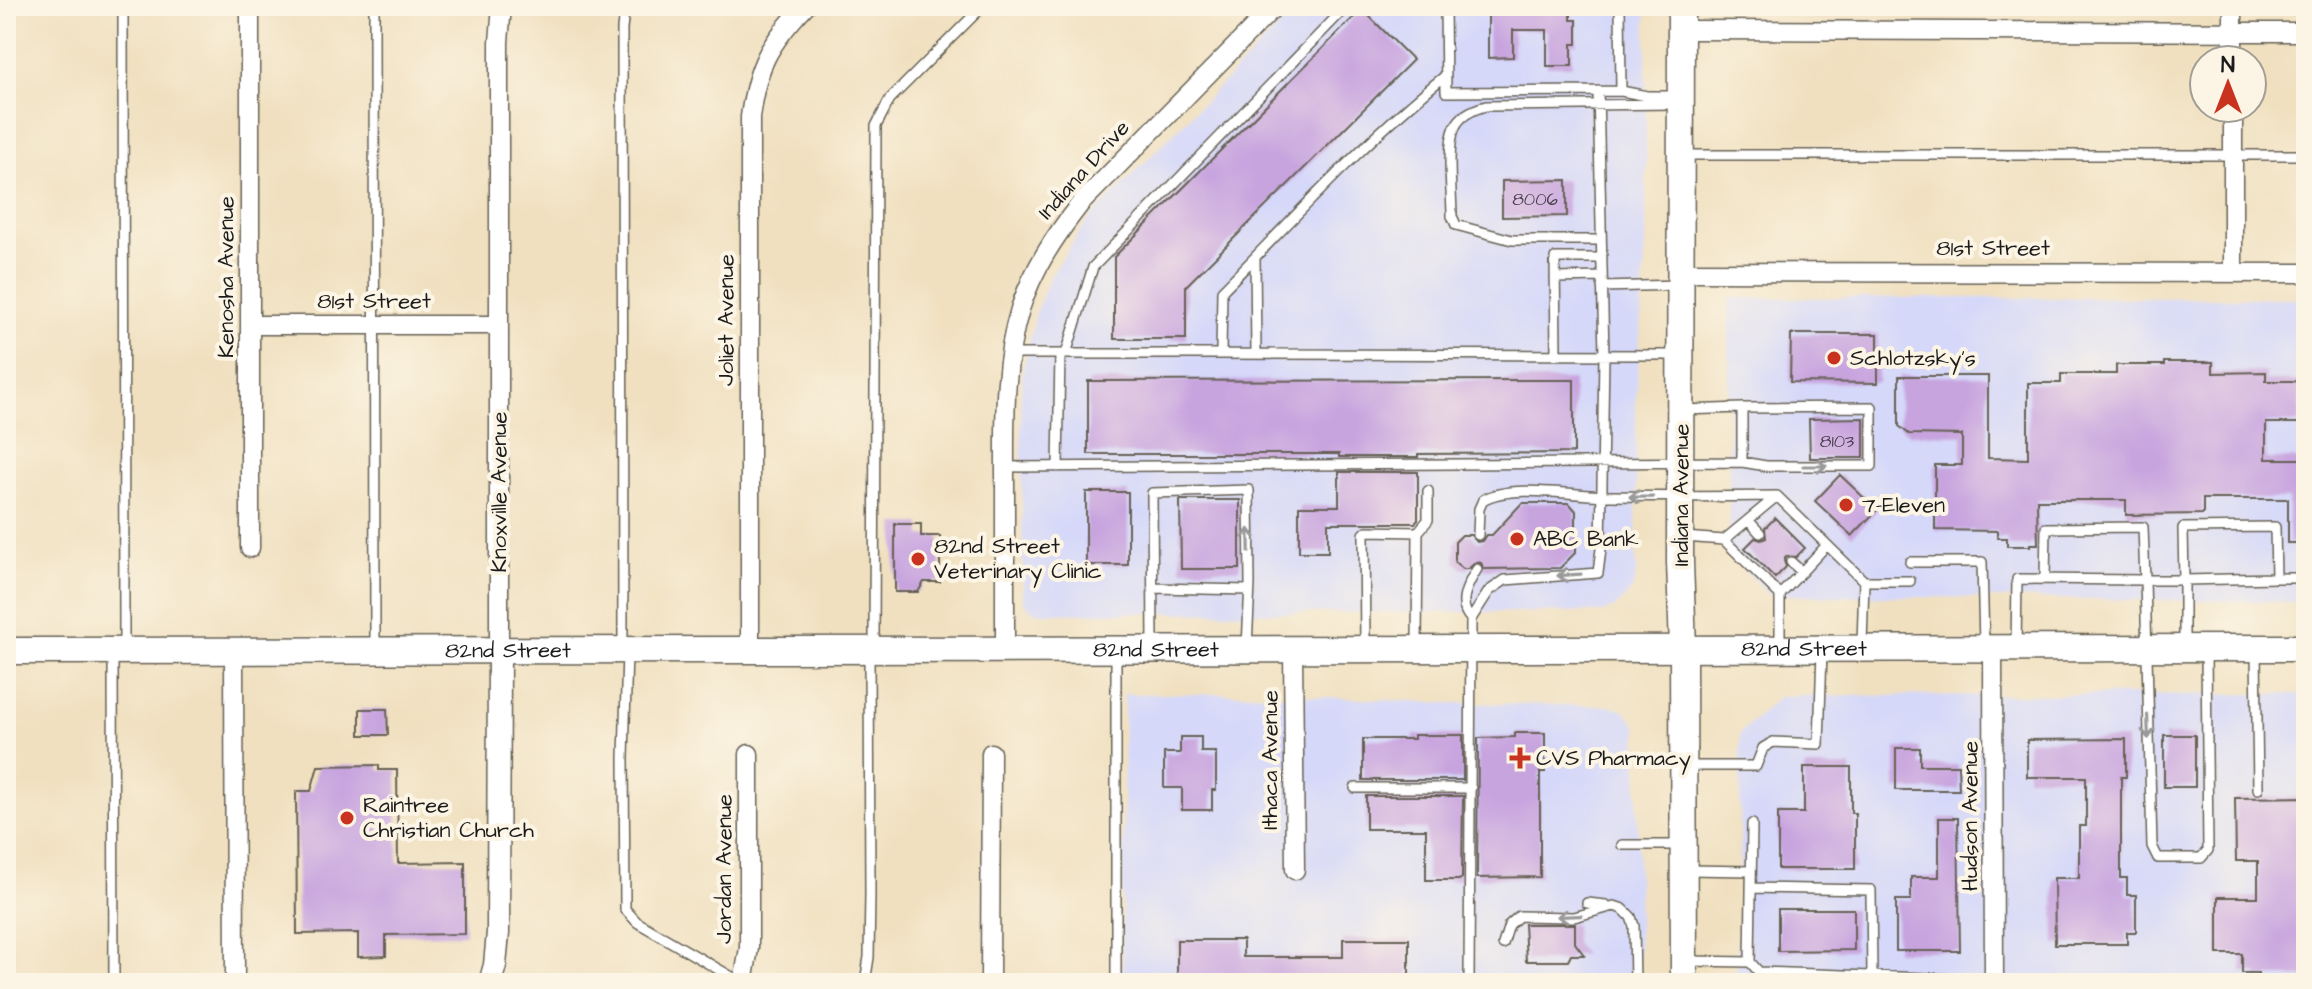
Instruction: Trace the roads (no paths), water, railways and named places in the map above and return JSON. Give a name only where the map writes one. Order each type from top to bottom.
[{"type":"main road","name":"Indiana Avenue","points":[[1681,18],[1680,537],[1684,972]]},
{"type":"main road","name":"82nd Street","points":[[6,651],[2306,648]]},
{"type":"street","name":"Kenosha Avenue","points":[[250,6],[250,548]]},
{"type":"street","name":"Knoxville Avenue","points":[[494,981],[498,933],[499,42],[502,6]]},
{"type":"street","name":"Joliet Avenue","points":[[750,650],[750,117],[753,92],[763,61],[776,36],[805,6]]},
{"type":"street","points":[[2233,6],[2234,44]]},
{"type":"street","name":"Indiana Drive","points":[[1005,649],[1005,401],[1010,354],[1020,309],[1034,274],[1055,236],[1080,204],[1263,10]]},
{"type":"street","points":[[1681,18],[2306,32]]},
{"type":"street","points":[[2233,124],[2233,272]]},
{"type":"street","name":"81st Street","points":[[1680,278],[2306,273]]},
{"type":"street","name":"81st Street","points":[[251,325],[498,325]]},
{"type":"street","name":"Hudson Avenue","points":[[1994,983],[1998,648]]},
{"type":"street","name":"Ithaca Avenue","points":[[1293,649],[1295,870]]},
{"type":"street","points":[[234,651],[235,983]]},
{"type":"street","points":[[990,983],[991,753]]},
{"type":"street","name":"Jordan Avenue","points":[[742,983],[749,948],[749,754]]},
{"type":"lane","points":[[114,983],[123,6]]},
{"type":"lane","points":[[374,6],[375,650]]},
{"type":"lane","points":[[628,6],[622,29],[625,909],[637,922],[742,983]]},
{"type":"lane","points":[[865,983],[869,957],[870,894],[876,126],[890,99],[983,6]]},
{"type":"lane","points":[[1058,467],[1063,354],[1093,267],[1347,6]]},
{"type":"lane","points":[[1445,6],[1446,92],[1621,91],[1680,100]]},
{"type":"lane","points":[[1620,6],[1621,91]]},
{"type":"lane","points":[[1221,354],[1222,291],[1360,152],[1445,76]]},
{"type":"lane","points":[[1469,983],[1471,619],[1489,591],[1505,580],[1598,573],[1604,465],[1604,355],[1598,91]]},
{"type":"lane","points":[[1601,240],[1512,240],[1456,225],[1452,216],[1451,142],[1455,127],[1473,109],[1486,106],[1598,106],[1680,100]]},
{"type":"lane","points":[[1680,155],[2306,155]]},
{"type":"lane","points":[[1255,258],[1256,354]]},
{"type":"lane","points":[[1556,355],[1555,258],[1602,258]]},
{"type":"lane","points":[[1555,278],[1602,282],[1680,278]]},
{"type":"lane","points":[[1010,354],[1680,356]]},
{"type":"lane","points":[[1005,467],[1742,462],[1766,466],[1872,466],[1872,407],[1680,410]]},
{"type":"lane","points":[[1742,408],[1742,462]]},
{"type":"lane","points":[[1153,649],[1152,493],[1249,490],[1247,649]]},
{"type":"lane","points":[[1417,649],[1418,532],[1428,520],[1428,491]]},
{"type":"lane","points":[[1478,535],[1479,509],[1483,500],[1508,493],[1777,496],[1864,581],[1910,581]]},
{"type":"lane","points":[[1724,540],[1777,496]]},
{"type":"lane","points":[[1748,520],[1760,533]]},
{"type":"lane","points":[[2045,578],[2046,528],[2143,527],[2152,846],[2158,858],[2173,859],[2201,858],[2208,850],[2195,648],[2184,580],[2183,528],[2275,527],[2276,578]]},
{"type":"lane","points":[[1365,649],[1364,534],[1367,531],[1418,532]]},
{"type":"lane","points":[[1680,537],[1724,540],[1780,595]]},
{"type":"lane","points":[[1780,648],[1780,595],[1826,546]]},
{"type":"lane","points":[[1791,562],[1802,572]]},
{"type":"lane","points":[[1910,562],[1982,562],[1998,648]]},
{"type":"lane","points":[[1471,619],[1465,612],[1463,602],[1477,569]]},
{"type":"lane","points":[[1998,648],[2017,579],[2306,578]]},
{"type":"lane","points":[[1862,648],[1864,581]]},
{"type":"lane","points":[[1153,588],[1249,590]]},
{"type":"lane","points":[[1684,766],[1756,766],[1767,744],[1819,744],[1822,648]]},
{"type":"lane","points":[[2256,648],[2258,789]]},
{"type":"lane","points":[[1116,649],[1116,983]]},
{"type":"lane","points":[[1355,788],[1471,788]]},
{"type":"lane","points":[[1752,824],[1750,962],[1759,972],[1857,978],[1872,976],[1888,981],[1952,979]]},
{"type":"lane","points":[[1622,845],[1751,871]]},
{"type":"lane","points":[[1751,888],[1871,890],[1872,976]]},
{"type":"lane","points":[[1587,903],[1614,906],[1631,917],[1634,926],[1635,983]]},
{"type":"lane","points":[[1503,944],[1509,925],[1519,916],[1574,917],[1614,906]]},
{"type":"lane","points":[[1684,972],[1750,962]]},
{"type":"place","name":"Schlotzsky's","points":[[1834,358]]},
{"type":"place","name":"7-Eleven","points":[[1846,505]]},
{"type":"place","name":"ABC Bank","points":[[1517,539]]},
{"type":"place","name":"82nd Street Veterinary Clinic","points":[[918,559]]},
{"type":"place","name":"CVS Pharmacy","points":[[1520,758]]},
{"type":"place","name":"Raintree Christian Church","points":[[347,818]]}]
